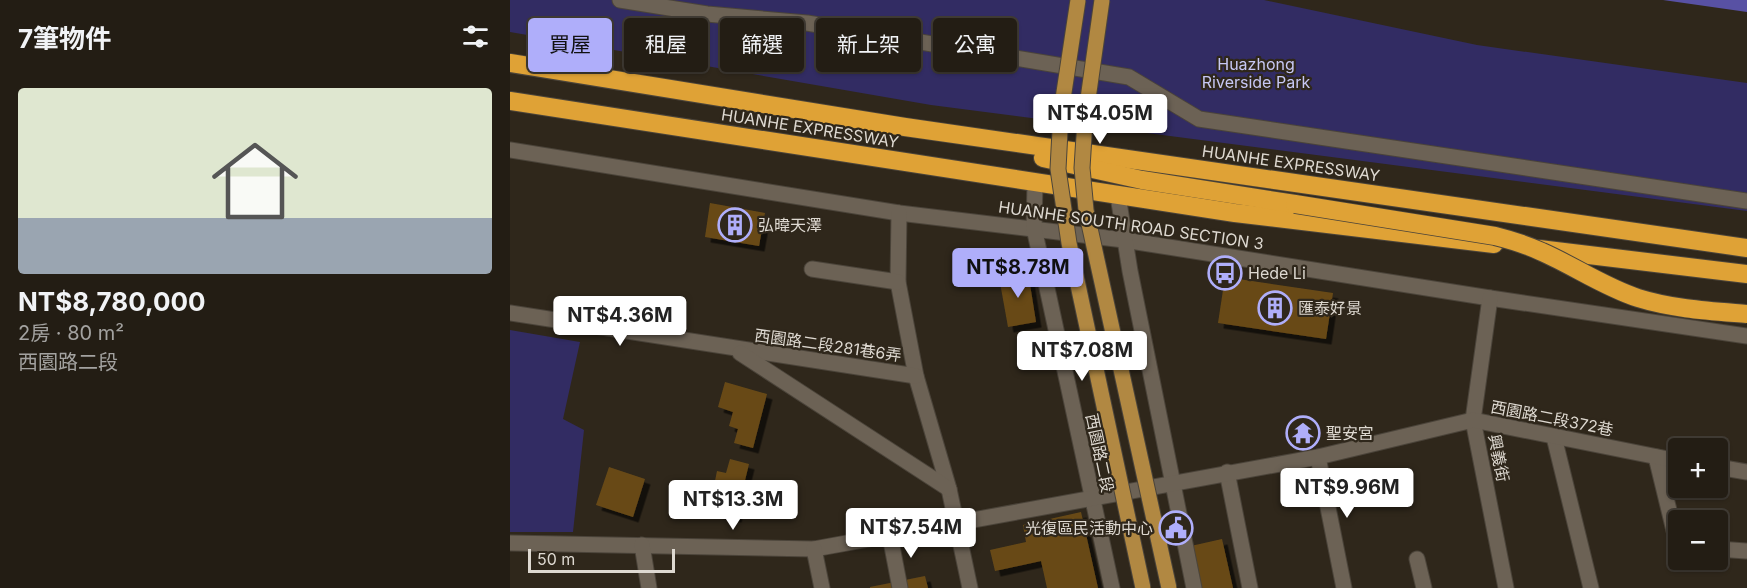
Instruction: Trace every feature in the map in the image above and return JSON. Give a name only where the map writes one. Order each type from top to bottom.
[{"type":"highway","name":"HUANHE EXPRESSWAY","points":[[510,63],[905,127],[1747,248]]},
{"type":"highway","name":"HUANHE EXPRESSWAY","points":[[510,101],[1235,213],[1747,274]]},
{"type":"highway","points":[[905,127],[1142,180],[1495,236],[1536,249],[1638,298],[1682,308],[1747,314]]},
{"type":"main road","points":[[1078,0],[1061,112],[1058,169],[1068,232],[1143,588]]},
{"type":"main road","points":[[1102,0],[1085,120],[1082,168],[1086,210],[1169,588]]},
{"type":"street","points":[[620,0],[708,14],[807,23],[1129,77],[1199,119],[1747,201]]},
{"type":"street","name":"HUANHE SOUTH ROAD SECTION 3","points":[[510,150],[899,213],[1124,240],[1747,336]]},
{"type":"street","name":"西園路二段","points":[[1035,183],[1034,228],[1112,588]]},
{"type":"street","points":[[1118,196],[1124,240],[1194,588]]},
{"type":"street","name":"西園路二段281巷6弄","points":[[899,213],[898,282],[916,376],[949,489],[970,588]]},
{"type":"street","points":[[812,269],[898,282]]},
{"type":"street","name":"興義街","points":[[1490,298],[1473,420],[1506,588]]},
{"type":"street","name":"西園路二段281巷6弄","points":[[510,313],[916,376]]},
{"type":"street","points":[[735,349],[949,489]]},
{"type":"street","name":"西園路二段372巷","points":[[510,543],[814,549],[1318,457],[1473,420],[1668,459]]},
{"type":"street","points":[[1554,437],[1591,588]]},
{"type":"street","points":[[1318,457],[1344,588]]},
{"type":"street","points":[[1656,457],[1669,510]]},
{"type":"street","points":[[1728,469],[1747,472]]},
{"type":"street","points":[[1227,472],[1250,588]]},
{"type":"street","points":[[890,536],[900,588]]},
{"type":"street","points":[[642,545],[649,588]]},
{"type":"street","points":[[814,549],[822,588]]},
{"type":"street","points":[[1728,550],[1746,551]]},
{"type":"street","points":[[1417,559],[1424,588]]},
{"type":"green space","name":"Huazhong Riverside Park","points":[[510,0],[1264,0],[1477,45],[1747,83],[1747,211],[931,105],[741,72],[804,72],[804,18],[720,18],[720,68],[708,66],[708,18],[624,18],[624,52],[612,50],[612,18],[528,18],[528,35],[510,32]]},
{"type":"green space","points":[[510,330],[580,342],[563,419],[584,430],[573,532],[510,532]]},
{"type":"shaded area","points":[[1663,0],[1747,0],[1747,12]]},
{"type":"building","name":"弘暐天澤","points":[[710,203],[765,213],[759,246],[705,237]]},
{"type":"building","points":[[1028,272],[1036,322],[1008,327],[999,277]]},
{"type":"building","name":"匯泰好景","points":[[1225,277],[1333,293],[1326,339],[1218,323]]},
{"type":"building","points":[[725,382],[767,394],[753,448],[734,443],[738,429],[729,426],[733,412],[718,407]]},
{"type":"building","points":[[730,459],[749,464],[736,517],[692,508],[698,482],[714,486],[717,471],[726,473]]},
{"type":"building","points":[[609,467],[645,479],[633,517],[596,505]]},
{"type":"building","points":[[1081,512],[1098,588],[1047,588],[1041,561],[995,571],[990,550],[1026,542],[1023,525]]},
{"type":"building","points":[[1222,539],[1233,588],[1190,588],[1182,548]]},
{"type":"building","points":[[925,576],[928,588],[870,588],[870,587]]},
{"type":"place","name":"弘暐天澤","points":[[735,225]]},
{"type":"place","name":"Hede Li","points":[[1225,273]]},
{"type":"place","name":"匯泰好景","points":[[1275,308]]},
{"type":"place","name":"聖安宮","points":[[1303,433]]},
{"type":"place","name":"光復區民活動中心","points":[[1176,528]]}]
